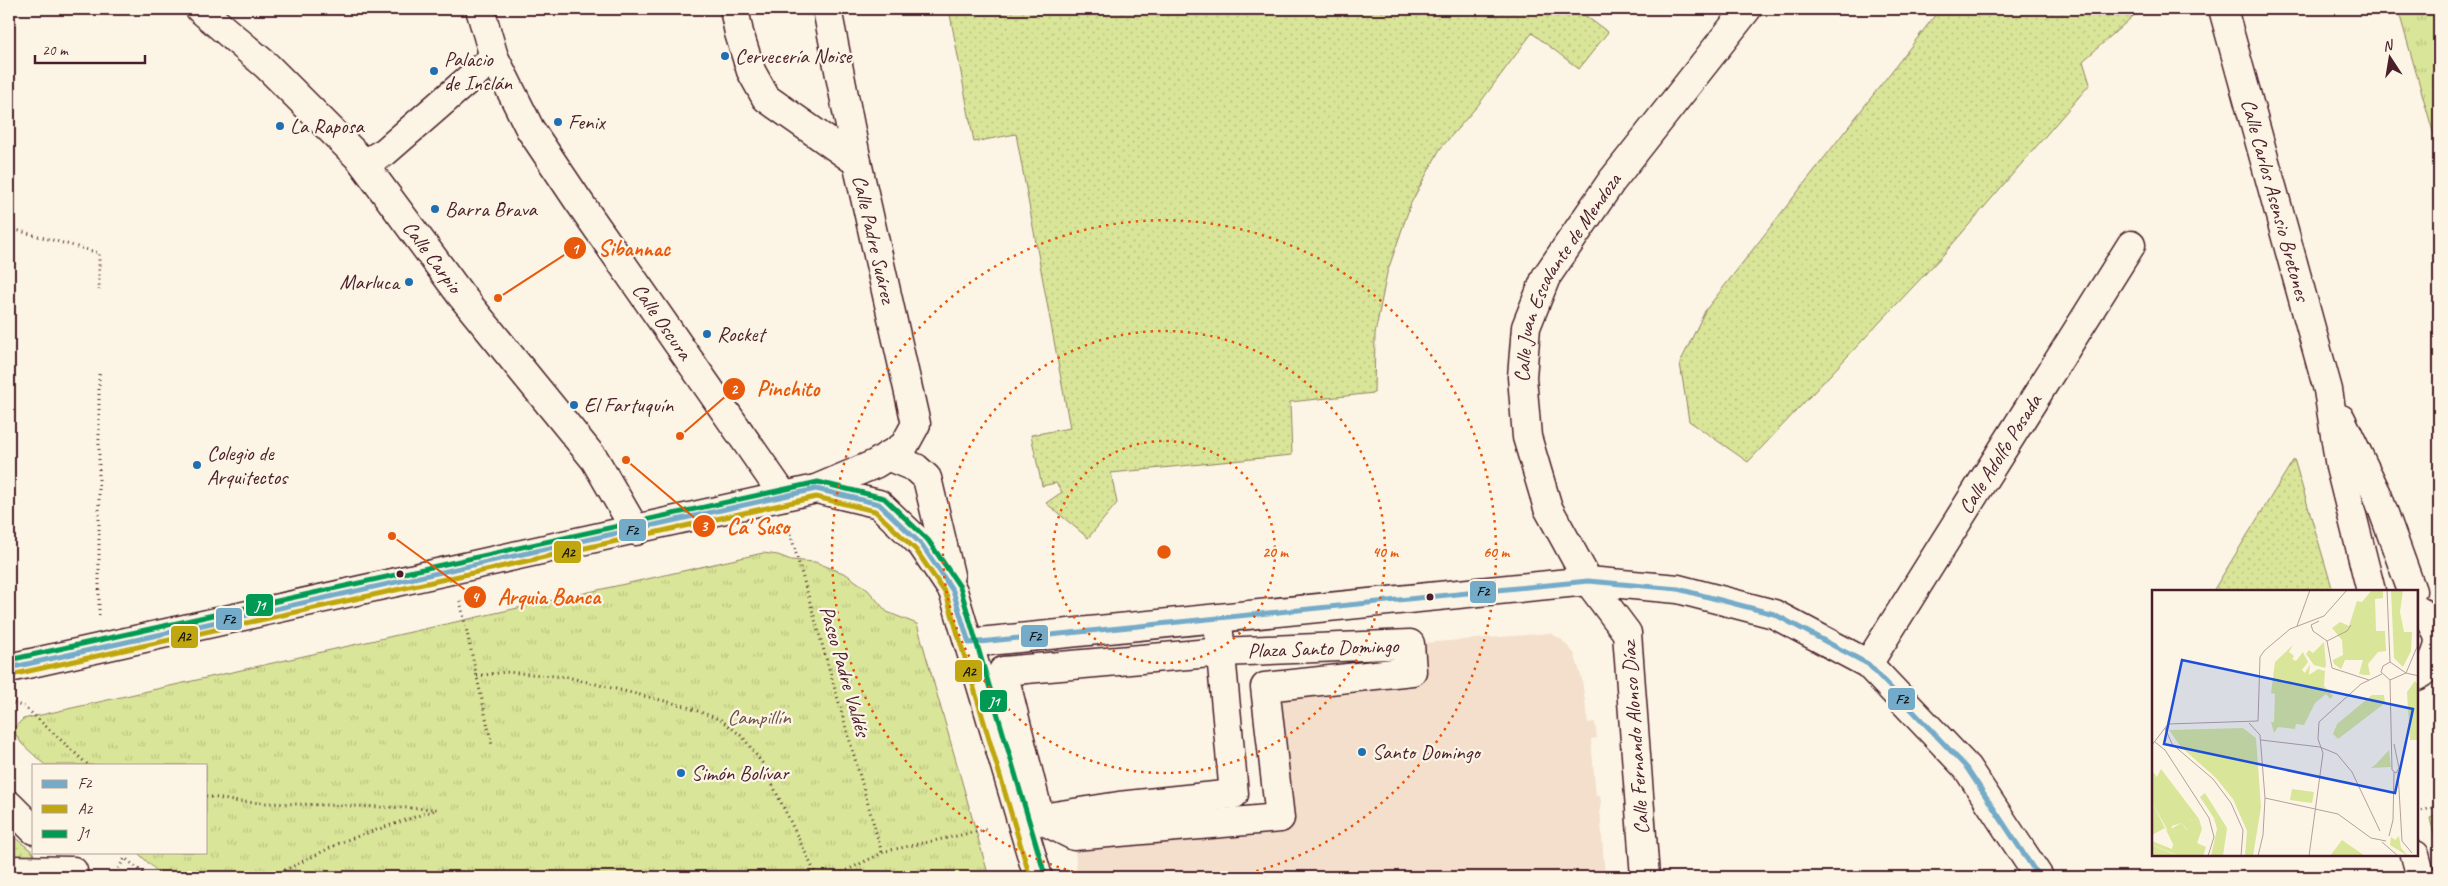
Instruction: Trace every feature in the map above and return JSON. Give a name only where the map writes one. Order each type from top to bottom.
[{"type":"street","name":"Calle Carpio","points":[[200,9],[267,66],[364,164],[460,294],[595,460],[636,531]]},
{"type":"street","points":[[734,9],[739,33],[751,71],[766,98],[857,162]]},
{"type":"street","name":"Calle Padre Suárez","points":[[816,490],[876,464],[904,446],[916,424],[857,162],[827,9]]},
{"type":"street","name":"Calle Juan Escalante de Mendoza","points":[[1588,581],[1548,508],[1527,437],[1522,377],[1526,326],[1546,276],[1610,182],[1747,9]]},
{"type":"street","name":"Calle Carlos Asensio Bretones","points":[[2222,9],[2328,390],[2340,467],[2371,590]]},
{"type":"street","name":"Calle Oscura","points":[[489,11],[494,57],[530,130],[782,497]]},
{"type":"street","points":[[364,164],[384,152],[494,57]]},
{"type":"street","name":"Calle Adolfo Posada","points":[[1868,664],[2131,245]]},
{"type":"street","name":"Calle Carlos Asensio Bretones","points":[[2328,390],[2377,494],[2411,590]]},
{"type":"street","points":[[887,456],[916,468],[928,478],[954,591],[969,643],[1031,820],[1038,877]]},
{"type":"street","points":[[9,668],[816,490],[879,504],[922,545],[954,591]]},
{"type":"street","points":[[969,643],[1588,581],[1678,589],[1774,614],[1868,664],[1967,768],[2039,877]]},
{"type":"street","name":"Calle Fernando Alonso Díaz","points":[[1588,581],[1628,633],[1645,877]]},
{"type":"street","points":[[2418,606],[2436,628],[2433,659]]},
{"type":"street","points":[[1031,820],[1119,806],[1234,794],[1222,652],[1217,618]]},
{"type":"street","name":"Plaza Santo Domingo","points":[[1410,644],[1412,671],[1265,686],[1280,818],[1074,836],[1031,820],[1002,671],[1222,652],[1410,644]]},
{"type":"street","points":[[9,806],[32,828]]},
{"type":"street","points":[[2415,856],[2422,877]]},
{"type":"street","points":[[9,870],[68,870]]},
{"type":"path","points":[[9,228],[99,253],[99,290]]},
{"type":"path","points":[[99,370],[99,648]]},
{"type":"path","name":"Paseo Padre Valdés","points":[[782,497],[882,853]]},
{"type":"path","points":[[465,621],[492,745]]},
{"type":"path","points":[[477,676],[506,672],[567,677],[685,706],[722,720],[743,737],[762,763],[817,877]]},
{"type":"path","points":[[9,702],[25,706],[87,764]]},
{"type":"path","points":[[2439,783],[2439,788]]},
{"type":"path","points":[[208,796],[239,802],[438,809],[344,841],[271,877]]},
{"type":"path","points":[[2418,812],[2439,806]]},
{"type":"path","points":[[832,877],[882,853],[1031,820]]},
{"type":"path","points":[[114,877],[126,858],[148,877]]},
{"type":"shaded area","points":[[1550,633],[1561,639],[1574,653],[1582,679],[1588,723],[1595,722],[1597,738],[1591,739],[1596,796],[1600,796],[1601,802],[1605,877],[1077,877],[1074,836],[1280,818],[1265,687],[1411,671],[1410,644]]},
{"type":"green space","points":[[949,9],[1576,9],[1608,32],[1579,69],[1532,33],[1479,104],[1440,149],[1411,203],[1387,273],[1375,334],[1374,393],[1290,402],[1292,455],[1111,473],[1117,503],[1088,538],[1046,503],[1062,492],[1056,483],[1042,486],[1031,435],[1070,428],[1016,134],[974,142]]},
{"type":"green space","points":[[1940,9],[2141,9],[2083,61],[2090,84],[1943,255],[1748,462],[1689,421],[1680,363],[1705,311]]},
{"type":"green space","points":[[2398,9],[2439,9],[2439,153]]},
{"type":"green space","points":[[2294,459],[2333,590],[2214,590]]},
{"type":"green space","name":"Campillín","points":[[763,553],[778,555],[791,560],[815,562],[846,574],[868,590],[887,612],[917,624],[989,877],[163,877],[139,854],[208,854],[208,764],[44,764],[22,744],[16,735],[14,728],[23,719]]},
{"type":"green space","points":[[2439,815],[2439,855],[2430,818]]},
{"type":"green space","points":[[9,833],[32,851],[34,857],[29,859],[9,855]]},
{"type":"transit line","name":"J1","points":[[9,660],[818,482],[884,498],[928,540],[960,587],[1045,875]]},
{"type":"transit line","name":"F2","points":[[9,668],[816,489],[879,504],[922,545],[953,591],[969,643],[1588,581],[1678,589],[1774,614],[1868,664],[1967,768],[2039,877]]},
{"type":"transit line","name":"A2","points":[[11,675],[816,497],[875,511],[916,550],[946,594],[1030,877]]},
{"type":"place","name":"Cervecería Noise","points":[[725,56]]},
{"type":"place","name":"Palacio de Inclán","points":[[434,71]]},
{"type":"place","name":"Fenix","points":[[558,122]]},
{"type":"place","name":"La Raposa","points":[[280,126]]},
{"type":"place","name":"Barra Brava","points":[[435,209]]},
{"type":"place","name":"Marluca","points":[[409,282]]},
{"type":"place","name":"Sibannac","points":[[498,298]]},
{"type":"place","name":"Rocket","points":[[707,334]]},
{"type":"place","name":"El Fartuquín","points":[[574,405]]},
{"type":"place","name":"Pinchito","points":[[680,436]]},
{"type":"place","name":"Ca' Suso","points":[[626,460]]},
{"type":"place","name":"Colegio de Arquitectos","points":[[197,465]]},
{"type":"place","name":"Arquia Banca","points":[[392,536]]},
{"type":"place","name":"Santo Domingo","points":[[1362,752]]},
{"type":"place","name":"Simón Bolívar","points":[[681,773]]}]
